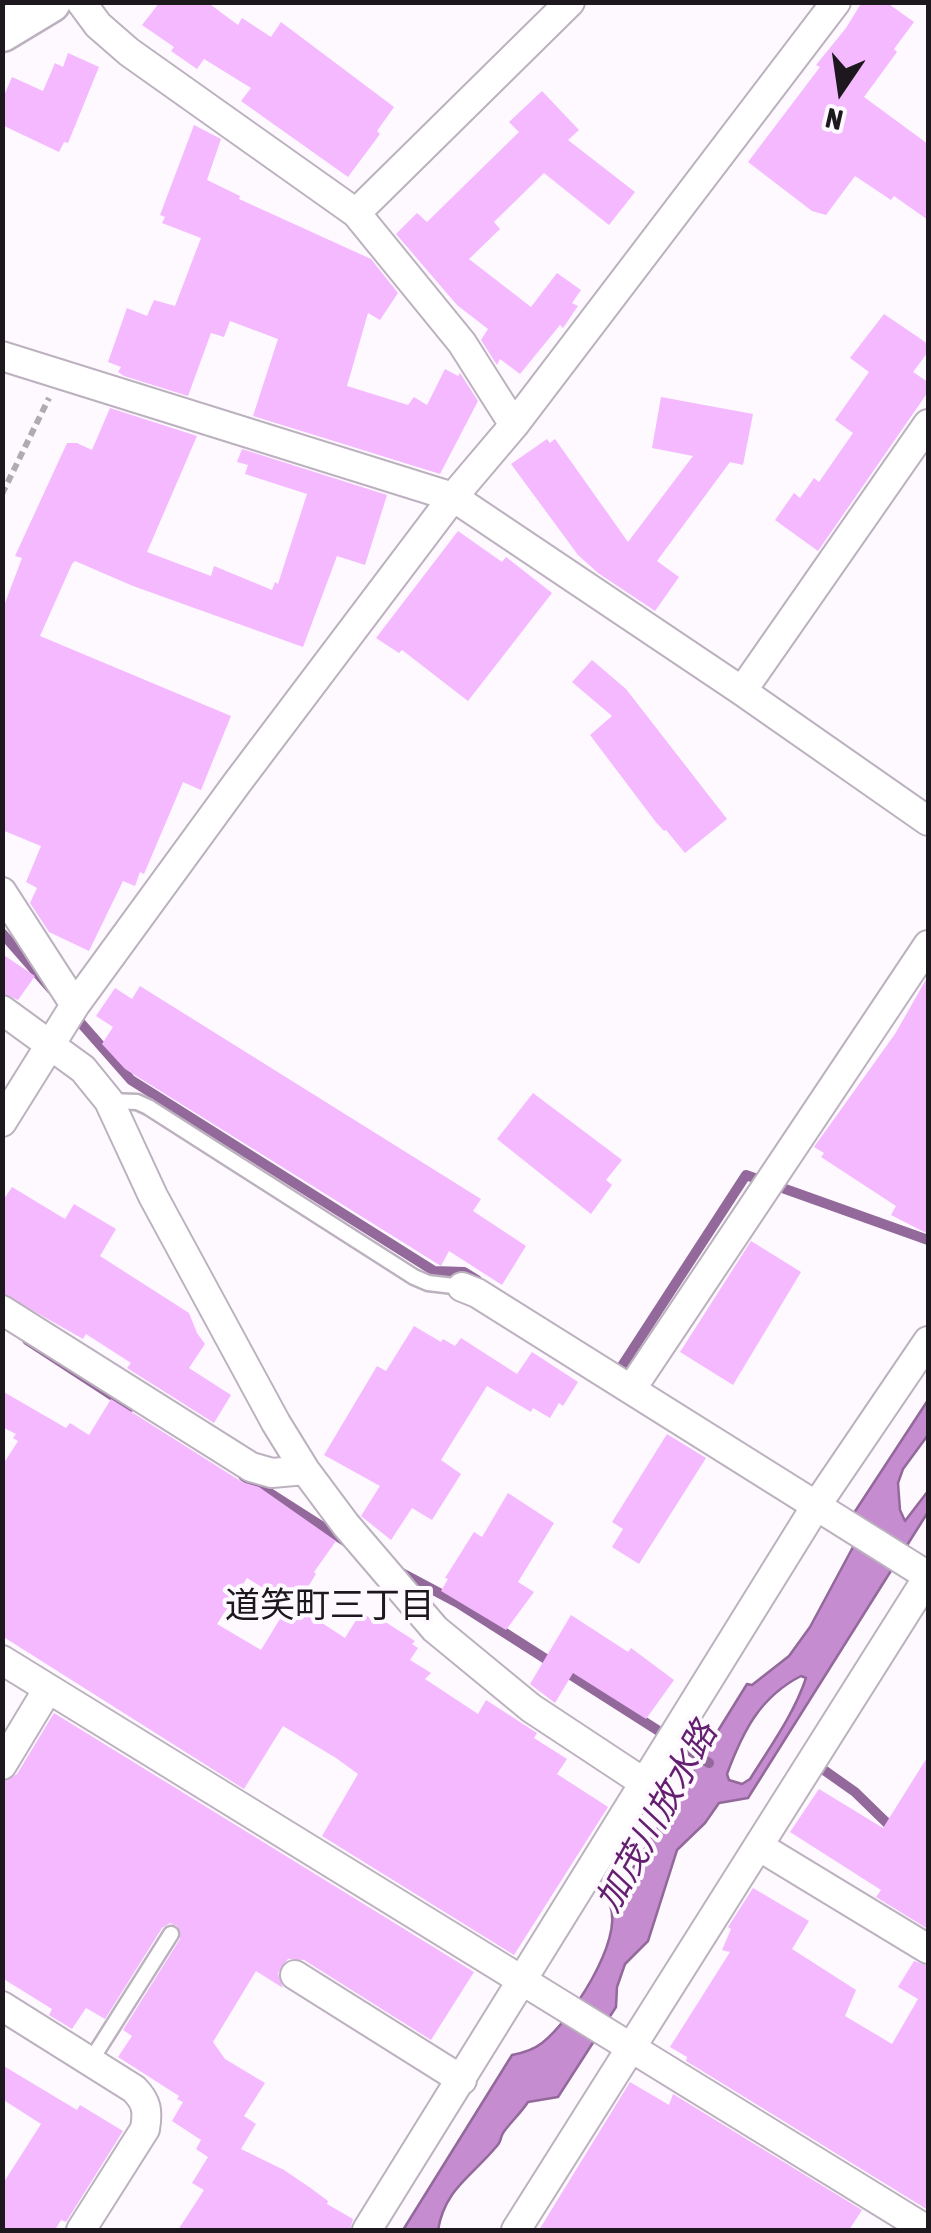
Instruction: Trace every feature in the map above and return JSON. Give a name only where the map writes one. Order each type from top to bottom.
[{"type":"main road","points":[[2,31],[50,2]]},
{"type":"street","points":[[81,2],[98,25],[129,52],[356,213],[462,343],[514,425]]},
{"type":"street","points":[[356,213],[570,2]]},
{"type":"street","points":[[2,1122],[75,1005],[453,497],[514,425],[836,2]]},
{"type":"street","points":[[2,356],[453,497],[742,691],[928,822]]},
{"type":"street","points":[[742,691],[928,424]]},
{"type":"street","points":[[2,892],[75,1005]]},
{"type":"street","points":[[632,1388],[928,944]]},
{"type":"street","points":[[2,1010],[83,1069],[109,1101],[162,1214],[305,1470],[346,1525],[435,1628],[531,1708],[643,1782]]},
{"type":"street","points":[[462,1287],[632,1388],[925,1574],[760,1848],[625,2044],[516,2230]]},
{"type":"street","points":[[2,1310],[251,1467],[272,1473],[305,1470]]},
{"type":"street","points":[[368,2230],[462,2080],[529,1984],[643,1782],[928,1341]]},
{"type":"street","points":[[2,1660],[927,2230]]},
{"type":"street","points":[[2,1766],[48,1690]]},
{"type":"street","points":[[760,1848],[928,1949]]},
{"type":"street","points":[[295,1975],[462,2080]]},
{"type":"street","points":[[2,2006],[134,2089],[145,2100],[146,2129],[81,2230]]},
{"type":"lane","points":[[109,1101],[137,1102],[148,1107],[414,1277],[428,1283],[462,1287]]},
{"type":"lane","points":[[90,2062],[171,1934]]},
{"type":"path","points":[[2,494],[60,375]]},
{"type":"shaded area","points":[[928,1400],[928,1435],[903,1469],[898,1483],[905,1521],[928,1491],[928,1512],[748,1798],[719,1803],[677,1850],[648,1941],[625,1964],[617,1987],[616,2007],[558,2097],[528,2102],[498,2145],[460,2184],[446,2204],[438,2230],[403,2230],[512,2055],[542,2043],[580,1999],[609,1939],[610,1905],[747,1684],[752,1685],[789,1656],[810,1627],[853,1547],[852,1516]],"holes":[[[801,1676],[806,1678],[788,1717],[750,1779],[742,1784],[729,1780],[727,1774],[733,1758],[764,1705],[787,1684]]]},
{"type":"building","points":[[160,2],[207,2],[238,25],[242,18],[271,37],[281,22],[394,107],[377,131],[380,134],[348,177],[241,101],[251,88],[204,59],[197,69],[142,25]]},
{"type":"building","points":[[862,2],[886,2],[914,22],[864,97],[928,144],[928,220],[894,196],[891,200],[855,176],[826,215],[812,211],[748,162],[820,67],[816,65]]},
{"type":"building","points":[[68,53],[99,67],[68,143],[64,142],[59,152],[2,125],[2,100],[12,77],[43,91],[55,63],[63,67]]},
{"type":"building","points":[[542,91],[579,130],[568,140],[635,192],[609,225],[544,173],[494,222],[500,229],[469,259],[531,307],[557,273],[581,290],[572,303],[578,306],[563,328],[560,325],[520,374],[500,359],[497,365],[481,340],[488,329],[457,305],[396,234],[417,213],[427,222],[519,132],[509,122]]},
{"type":"building","points":[[194,125],[221,139],[207,180],[240,196],[239,199],[371,259],[398,293],[380,320],[368,313],[347,386],[408,405],[414,397],[427,405],[445,369],[458,376],[460,373],[478,401],[440,474],[253,416],[278,339],[230,321],[224,337],[211,333],[188,396],[124,376],[118,372],[121,367],[108,362],[127,308],[147,316],[154,300],[175,306],[201,238],[162,223],[165,217],[160,215]]},
{"type":"building","points":[[884,314],[928,344],[928,352],[913,372],[928,382],[928,392],[818,551],[775,520],[794,493],[800,498],[814,478],[819,482],[853,433],[835,420],[869,372],[850,358]]},
{"type":"building","points":[[661,397],[753,414],[743,465],[730,462],[657,561],[679,577],[655,611],[578,555],[511,464],[547,439],[550,443],[555,439],[628,542],[693,456],[652,448]]},
{"type":"building","points":[[110,408],[197,436],[147,552],[211,576],[214,566],[272,590],[275,582],[278,584],[307,494],[245,474],[248,465],[237,462],[242,449],[387,495],[365,565],[337,556],[303,647],[75,561],[72,564],[40,636],[231,716],[201,790],[183,782],[144,874],[140,872],[135,886],[123,881],[89,951],[49,932],[30,903],[37,888],[26,882],[41,846],[2,830],[2,611],[22,558],[15,556],[67,443],[92,450]]},
{"type":"building","points":[[458,531],[502,562],[506,557],[552,593],[468,701],[402,650],[399,653],[376,638]]},
{"type":"building","points":[[592,660],[626,689],[727,819],[685,853],[655,821],[590,735],[612,716],[572,682]]},
{"type":"building","points":[[2,954],[35,976],[18,1000],[2,993]]},
{"type":"building","points":[[928,976],[928,1234],[891,1215],[896,1206],[821,1157],[824,1153],[814,1147],[895,1034]]},
{"type":"building","points":[[140,986],[481,1199],[473,1211],[526,1246],[502,1285],[449,1251],[441,1266],[125,1069],[102,1044],[113,1027],[96,1016],[115,988],[132,999]]},
{"type":"building","points":[[533,1093],[622,1160],[606,1180],[612,1185],[591,1214],[497,1139]]},
{"type":"building","points":[[12,1187],[65,1219],[74,1204],[116,1229],[100,1256],[189,1313],[205,1344],[189,1368],[231,1395],[214,1423],[127,1368],[131,1363],[86,1334],[83,1339],[2,1293],[2,1202]]},
{"type":"building","points":[[751,1241],[801,1272],[733,1385],[680,1352]]},
{"type":"building","points":[[414,1326],[455,1346],[461,1338],[517,1374],[532,1352],[578,1382],[550,1418],[533,1408],[531,1412],[487,1386],[441,1460],[461,1474],[432,1520],[412,1508],[391,1540],[361,1516],[380,1486],[324,1455],[377,1366],[386,1371]]},
{"type":"building","points":[[2,1391],[66,1428],[70,1423],[89,1435],[111,1399],[242,1482],[259,1487],[336,1541],[296,1606],[345,1638],[361,1612],[376,1622],[379,1618],[415,1641],[412,1644],[418,1648],[410,1660],[431,1673],[425,1679],[478,1714],[486,1700],[537,1733],[534,1738],[567,1759],[557,1774],[608,1807],[514,1955],[322,1836],[358,1774],[336,1758],[283,1726],[244,1789],[2,1636],[2,1466],[18,1441],[13,1438],[16,1434],[2,1427]],"holes":[[[247,1578],[289,1604],[261,1650],[217,1624]]]},
{"type":"building","points":[[667,1434],[706,1458],[639,1564],[612,1547],[623,1529],[612,1522]]},
{"type":"building","points":[[508,1493],[554,1523],[518,1582],[534,1592],[506,1630],[441,1591],[474,1532],[482,1537]]},
{"type":"building","points":[[571,1615],[628,1652],[631,1648],[674,1680],[646,1719],[573,1673],[555,1703],[530,1684]]},
{"type":"building","points":[[54,1713],[474,1972],[431,2040],[304,1960],[288,1959],[278,1973],[283,1988],[256,1971],[213,2042],[225,2059],[265,2083],[244,2116],[256,2124],[241,2149],[284,2170],[353,2219],[350,2230],[178,2230],[204,2190],[192,2183],[208,2157],[196,2149],[201,2140],[172,2121],[183,2102],[177,2099],[179,2096],[118,2057],[132,2036],[123,2030],[180,1939],[177,1926],[170,1923],[162,1928],[105,2019],[86,2008],[72,2029],[49,2015],[52,2009],[2,1978],[2,1782],[17,1774]]},
{"type":"building","points":[[928,1756],[928,1929],[876,1897],[881,1890],[790,1832],[819,1789],[883,1828]]},
{"type":"building","points":[[753,1888],[809,1921],[792,1949],[856,1990],[845,2016],[892,2044],[918,1999],[898,1987],[914,1961],[928,1966],[928,2210],[686,2061],[687,2057],[670,2047],[730,1952],[722,1950],[731,1929],[728,1927]]},
{"type":"building","points":[[2,2065],[77,2110],[80,2105],[123,2131],[66,2222],[61,2220],[55,2230],[2,2230],[2,2185],[41,2124],[2,2099]]},
{"type":"building","points":[[630,2082],[669,2105],[673,2094],[862,2210],[849,2230],[539,2230]]},
{"type":"waterway","points":[[2,933],[51,989]]},
{"type":"waterway","points":[[72,1013],[131,1080],[434,1271],[464,1272],[477,1280]]},
{"type":"waterway","points":[[620,1369],[746,1175],[928,1240]]},
{"type":"waterway","points":[[27,1340],[130,1407]]},
{"type":"waterway","points":[[243,1476],[351,1545]]},
{"type":"waterway","name":"加茂川放水路","points":[[396,1570],[458,1603],[709,1763]]},
{"type":"waterway","points":[[821,1768],[855,1792],[893,1829]]},
{"type":"district","name":"道笑町三丁目","points":[[330,1606]]}]
